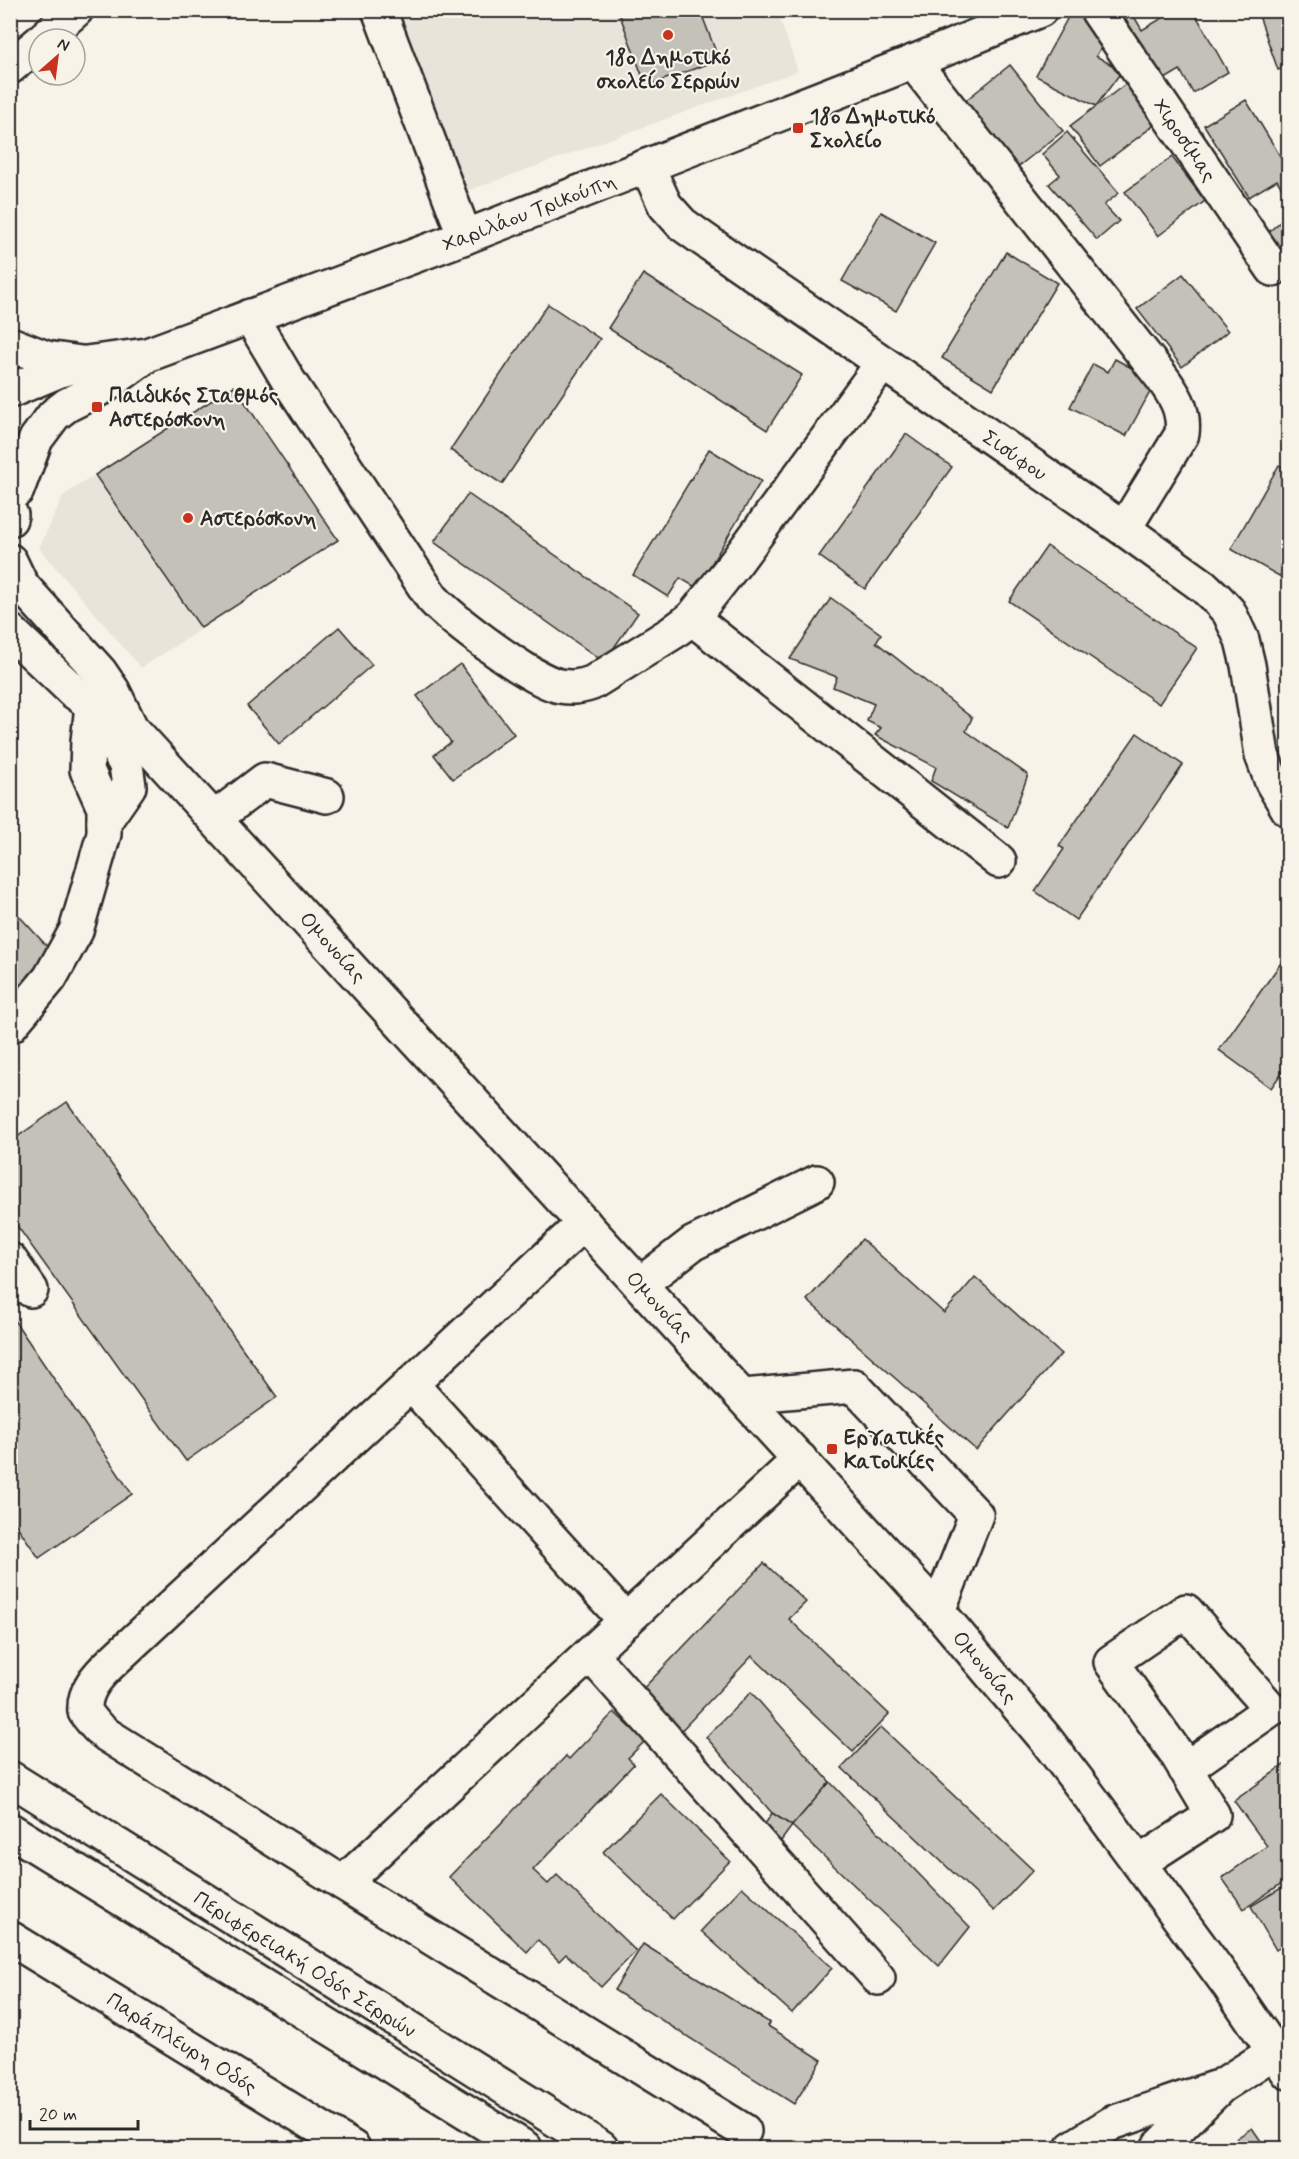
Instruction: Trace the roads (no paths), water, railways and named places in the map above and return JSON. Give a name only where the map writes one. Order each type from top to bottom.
[{"type":"street","points":[[57,27],[76,10]]},
{"type":"street","points":[[379,10],[465,237]]},
{"type":"street","name":"Χαριλάου Τρικούπη","points":[[10,392],[60,370],[86,363],[147,355],[465,237],[913,63],[1040,10]]},
{"type":"street","name":"Χιροσίμας","points":[[1097,10],[1273,269]]},
{"type":"street","points":[[10,68],[27,53]]},
{"type":"street","points":[[913,63],[1160,375],[1180,406],[1184,423],[1182,434],[1124,529]]},
{"type":"street","name":"Σισύφου","points":[[647,166],[665,205],[682,224],[1124,529],[1203,586],[1229,612],[1236,624],[1248,665],[1263,755],[1272,782],[1288,809]]},
{"type":"street","points":[[250,316],[288,380],[432,598],[445,612],[545,681],[558,686],[579,688],[592,683],[692,618],[737,561],[882,364]]},
{"type":"street","points":[[10,344],[46,358],[86,363]]},
{"type":"street","points":[[12,510],[33,445],[54,415],[67,405],[105,386],[147,355]]},
{"type":"street","points":[[10,452],[16,471],[12,510]]},
{"type":"street","name":"Ομονοίας","points":[[10,561],[25,589],[100,672],[113,691],[131,728],[938,1611],[1044,1737],[1284,2056]]},
{"type":"street","points":[[692,618],[999,861]]},
{"type":"street","points":[[10,631],[73,691],[92,706],[131,728]]},
{"type":"street","points":[[10,1026],[50,978],[76,931],[104,834],[104,808],[87,770],[92,706]]},
{"type":"street","points":[[215,818],[265,780],[327,796]]},
{"type":"street","points":[[640,1284],[692,1244],[817,1182]]},
{"type":"street","points":[[584,1223],[111,1662],[90,1688],[84,1703],[85,1712],[89,1719],[107,1735],[744,2131]]},
{"type":"street","points":[[10,1260],[31,1290]]},
{"type":"street","points":[[411,1384],[626,1621]]},
{"type":"street","points":[[743,1396],[854,1386],[976,1515],[938,1611]]},
{"type":"street","points":[[342,1883],[800,1459]]},
{"type":"street","points":[[1139,1863],[1213,1815],[1185,1769],[1176,1753],[1111,1662],[1186,1611],[1271,1709],[1185,1769]]},
{"type":"street","points":[[590,1654],[878,1978]]},
{"type":"street","name":"Περιφερειακή Οδός Σερρών","points":[[10,1778],[601,2148]]},
{"type":"street","name":"Περιφερειακή Οδός Σερρών","points":[[10,1830],[525,2148]]},
{"type":"street","name":"Παράπλευρη Οδός","points":[[10,1938],[352,2148]]},
{"type":"street","points":[[1072,2148],[1112,2123],[1221,2086],[1284,2056]]},
{"type":"street","points":[[1158,2148],[1221,2086]]},
{"type":"place","name":"18ο Δημοτικό σχολείο Σερρών","points":[[668,35]]},
{"type":"place","name":"18ο Δημοτικό Σχολείο","points":[[798,128]]},
{"type":"place","name":"Παιδικός Σταθμός Αστερόσκονη","points":[[97,407]]},
{"type":"place","name":"Αστερόσκονη","points":[[188,518]]},
{"type":"place","name":"Εργατικές Κατοικίες","points":[[832,1449]]}]
